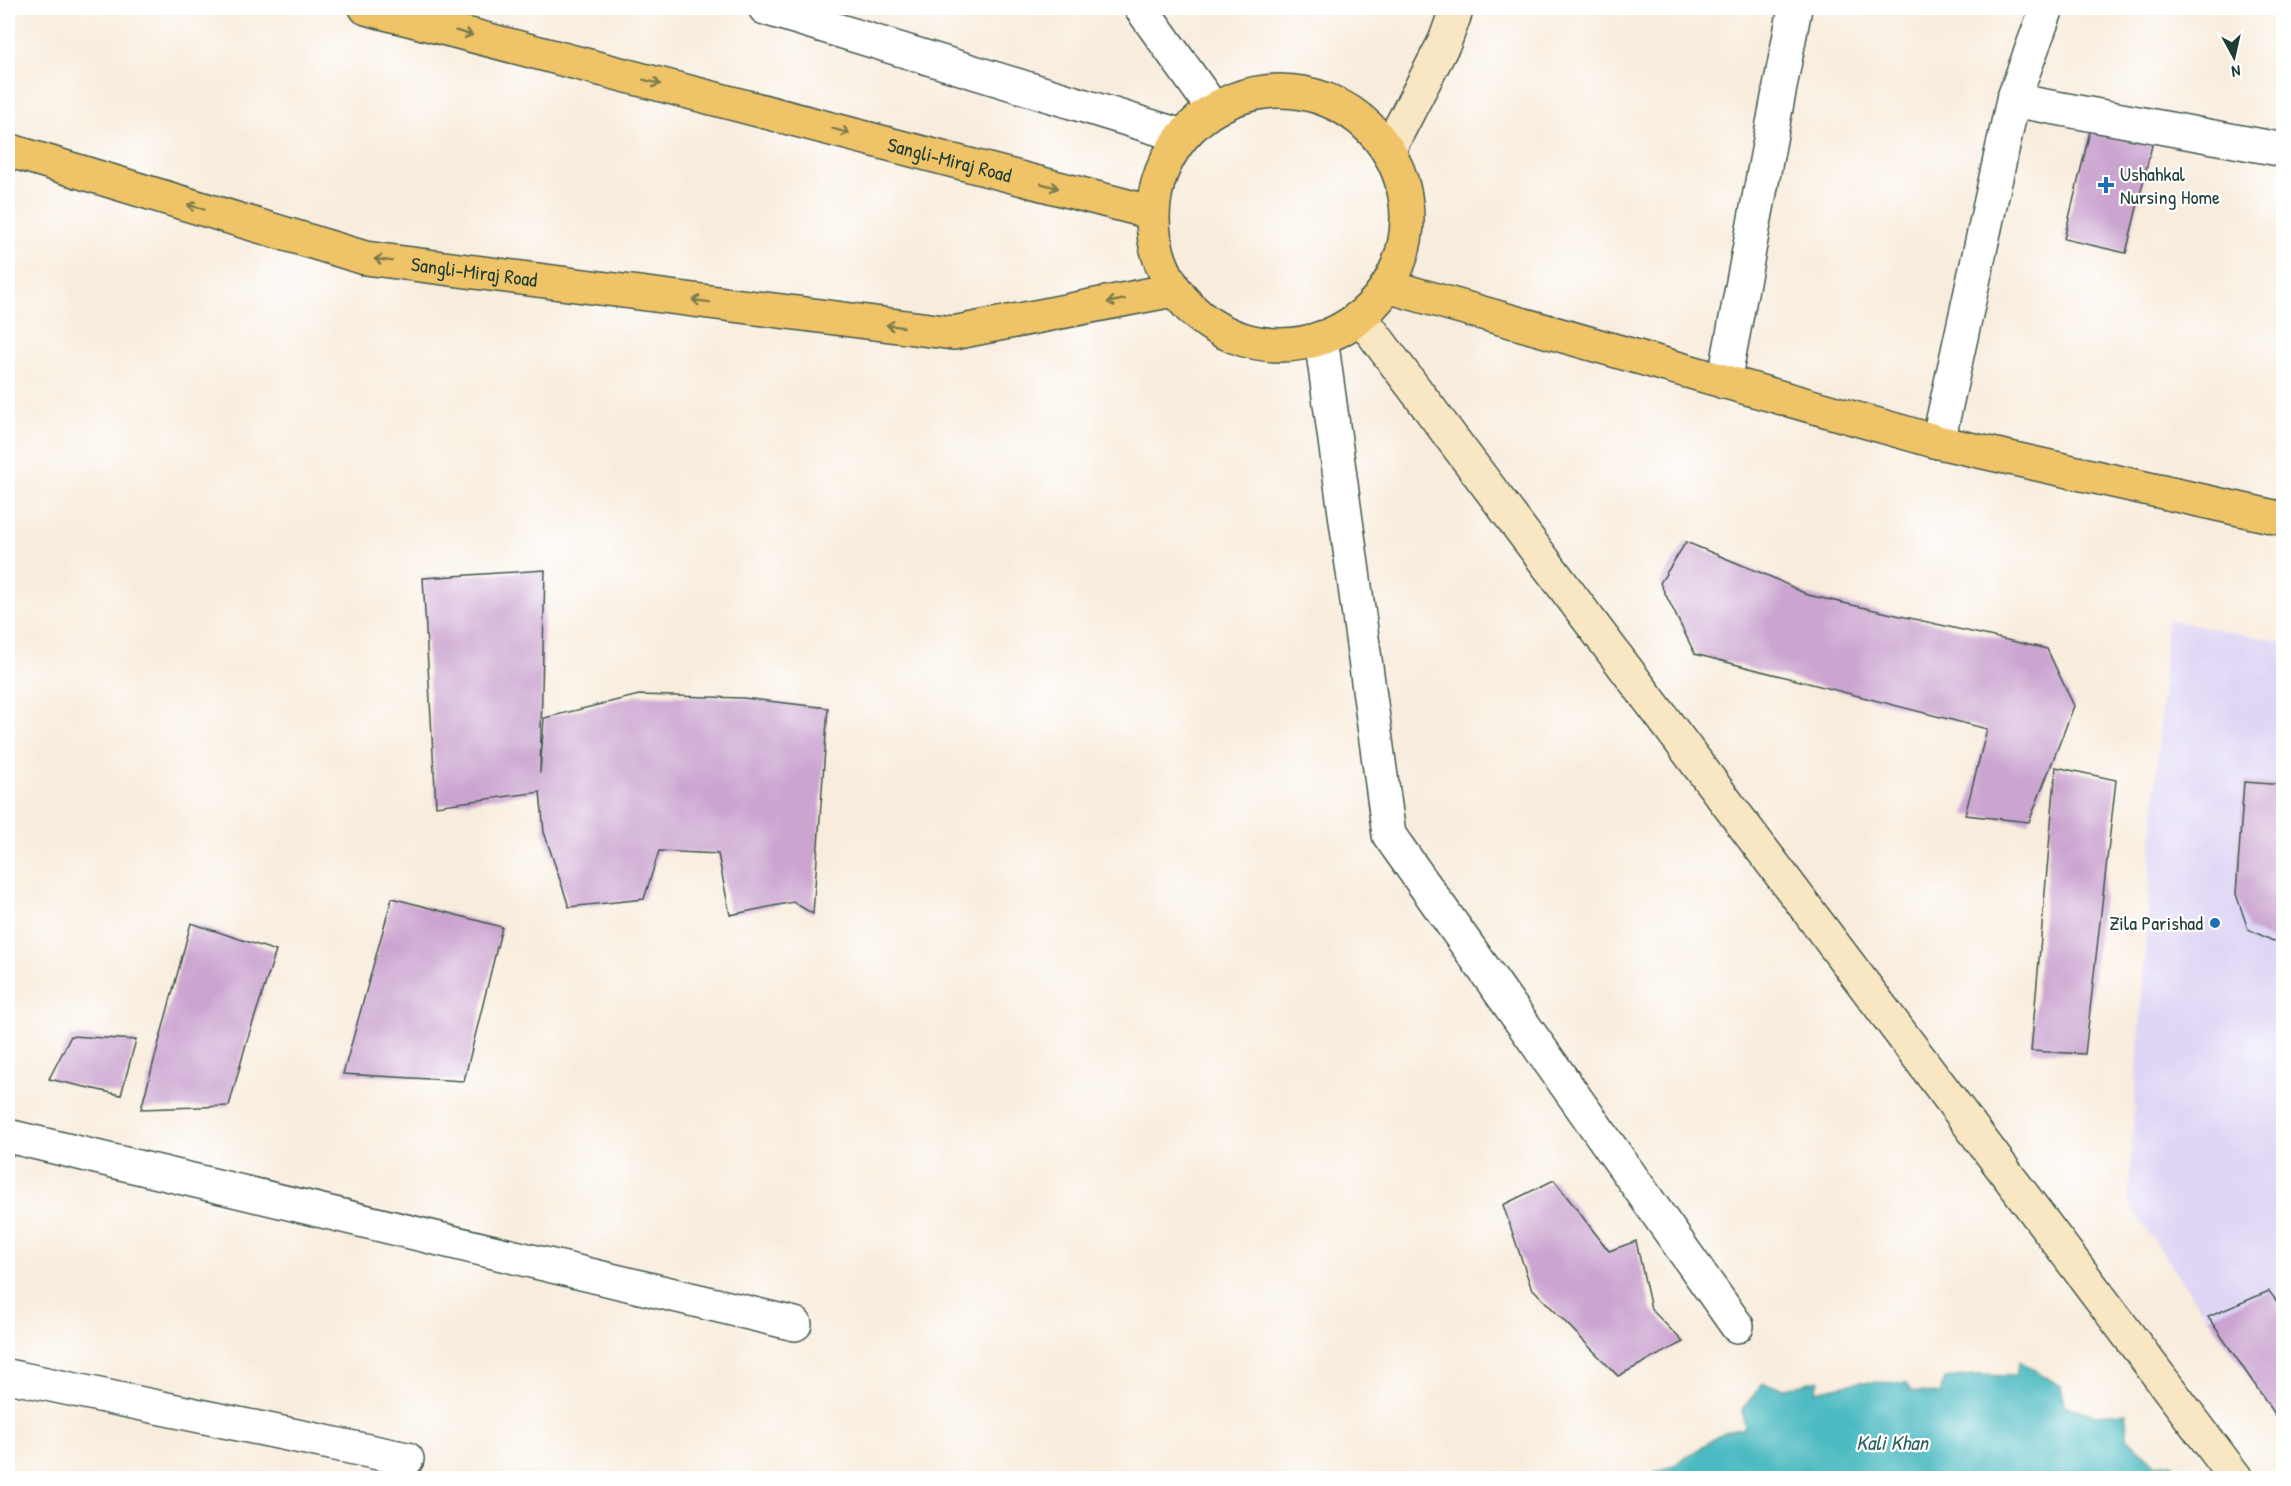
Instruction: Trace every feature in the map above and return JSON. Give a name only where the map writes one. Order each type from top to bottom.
[{"type":"highway","name":"Sangli-Miraj Road","points":[[366,8],[1150,212]]},
{"type":"highway","points":[[1295,89],[1336,102],[1372,127],[1396,162],[1407,204],[1404,247],[1387,286],[1358,318],[1321,338],[1280,345],[1238,339],[1202,320],[1173,290],[1155,253],[1150,212],[1179,135],[1212,107],[1295,89]]},
{"type":"highway","name":"Sangli-Miraj Road","points":[[8,150],[365,258],[953,333],[1173,290]]},
{"type":"highway","points":[[1387,286],[1938,442],[2283,519]]},
{"type":"main road","points":[[1388,151],[1445,41],[1457,8]]},
{"type":"main road","points":[[1358,318],[1375,337],[2235,1479]]},
{"type":"street","points":[[765,8],[1179,135]]},
{"type":"street","points":[[1141,8],[1212,107]]},
{"type":"street","points":[[1724,382],[1795,8]]},
{"type":"street","points":[[1938,442],[2013,100],[2047,8]]},
{"type":"street","points":[[2013,100],[2283,150]]},
{"type":"street","points":[[1321,338],[1389,835],[1737,1326]]},
{"type":"street","points":[[8,1136],[795,1324]]},
{"type":"street","points":[[8,1376],[407,1459]]},
{"type":"shaded area","name":"Zila Parishad","points":[[2167,619],[2283,642],[2283,1427],[2128,1203]]},
{"type":"water","name":"Kali Khan","points":[[2019,1361],[2061,1386],[2064,1405],[2094,1415],[2126,1413],[2127,1437],[2156,1465],[2172,1463],[2180,1476],[2161,1474],[2158,1478],[1645,1478],[1676,1464],[1724,1432],[1745,1428],[1742,1410],[1763,1383],[1785,1388],[1819,1380],[1816,1391],[1859,1382],[1906,1383],[1911,1391],[1940,1394],[1945,1378],[1973,1375],[2016,1376]]},
{"type":"building","points":[[2091,127],[2153,141],[2126,253],[2064,239]]},
{"type":"building","points":[[1686,542],[1808,595],[2047,649],[2074,706],[2029,822],[1965,815],[1987,729],[1695,654],[1660,583]]},
{"type":"building","points":[[545,570],[540,773],[544,718],[639,695],[743,698],[828,708],[813,914],[793,902],[730,915],[718,854],[659,851],[644,899],[569,907],[544,832],[540,792],[436,806],[423,578]]},
{"type":"building","points":[[2056,767],[2116,780],[2085,1054],[2031,1051]]},
{"type":"building","points":[[2244,782],[2284,785],[2284,938],[2273,941],[2248,929],[2236,894]]},
{"type":"building","points":[[392,898],[502,927],[464,1081],[343,1074]]},
{"type":"building","points":[[191,923],[276,951],[229,1106],[141,1109]]},
{"type":"building","points":[[71,1036],[136,1040],[121,1095],[49,1079]]},
{"type":"building","points":[[1554,1180],[1609,1251],[1636,1241],[1651,1309],[1683,1342],[1618,1376],[1531,1287],[1503,1205]]},
{"type":"building","points":[[2269,1291],[2284,1311],[2284,1427],[2208,1317]]},
{"type":"place","name":"Ushahkal Nursing Home","points":[[2106,185]]},
{"type":"place","name":"Zila Parishad","points":[[2215,923]]}]
